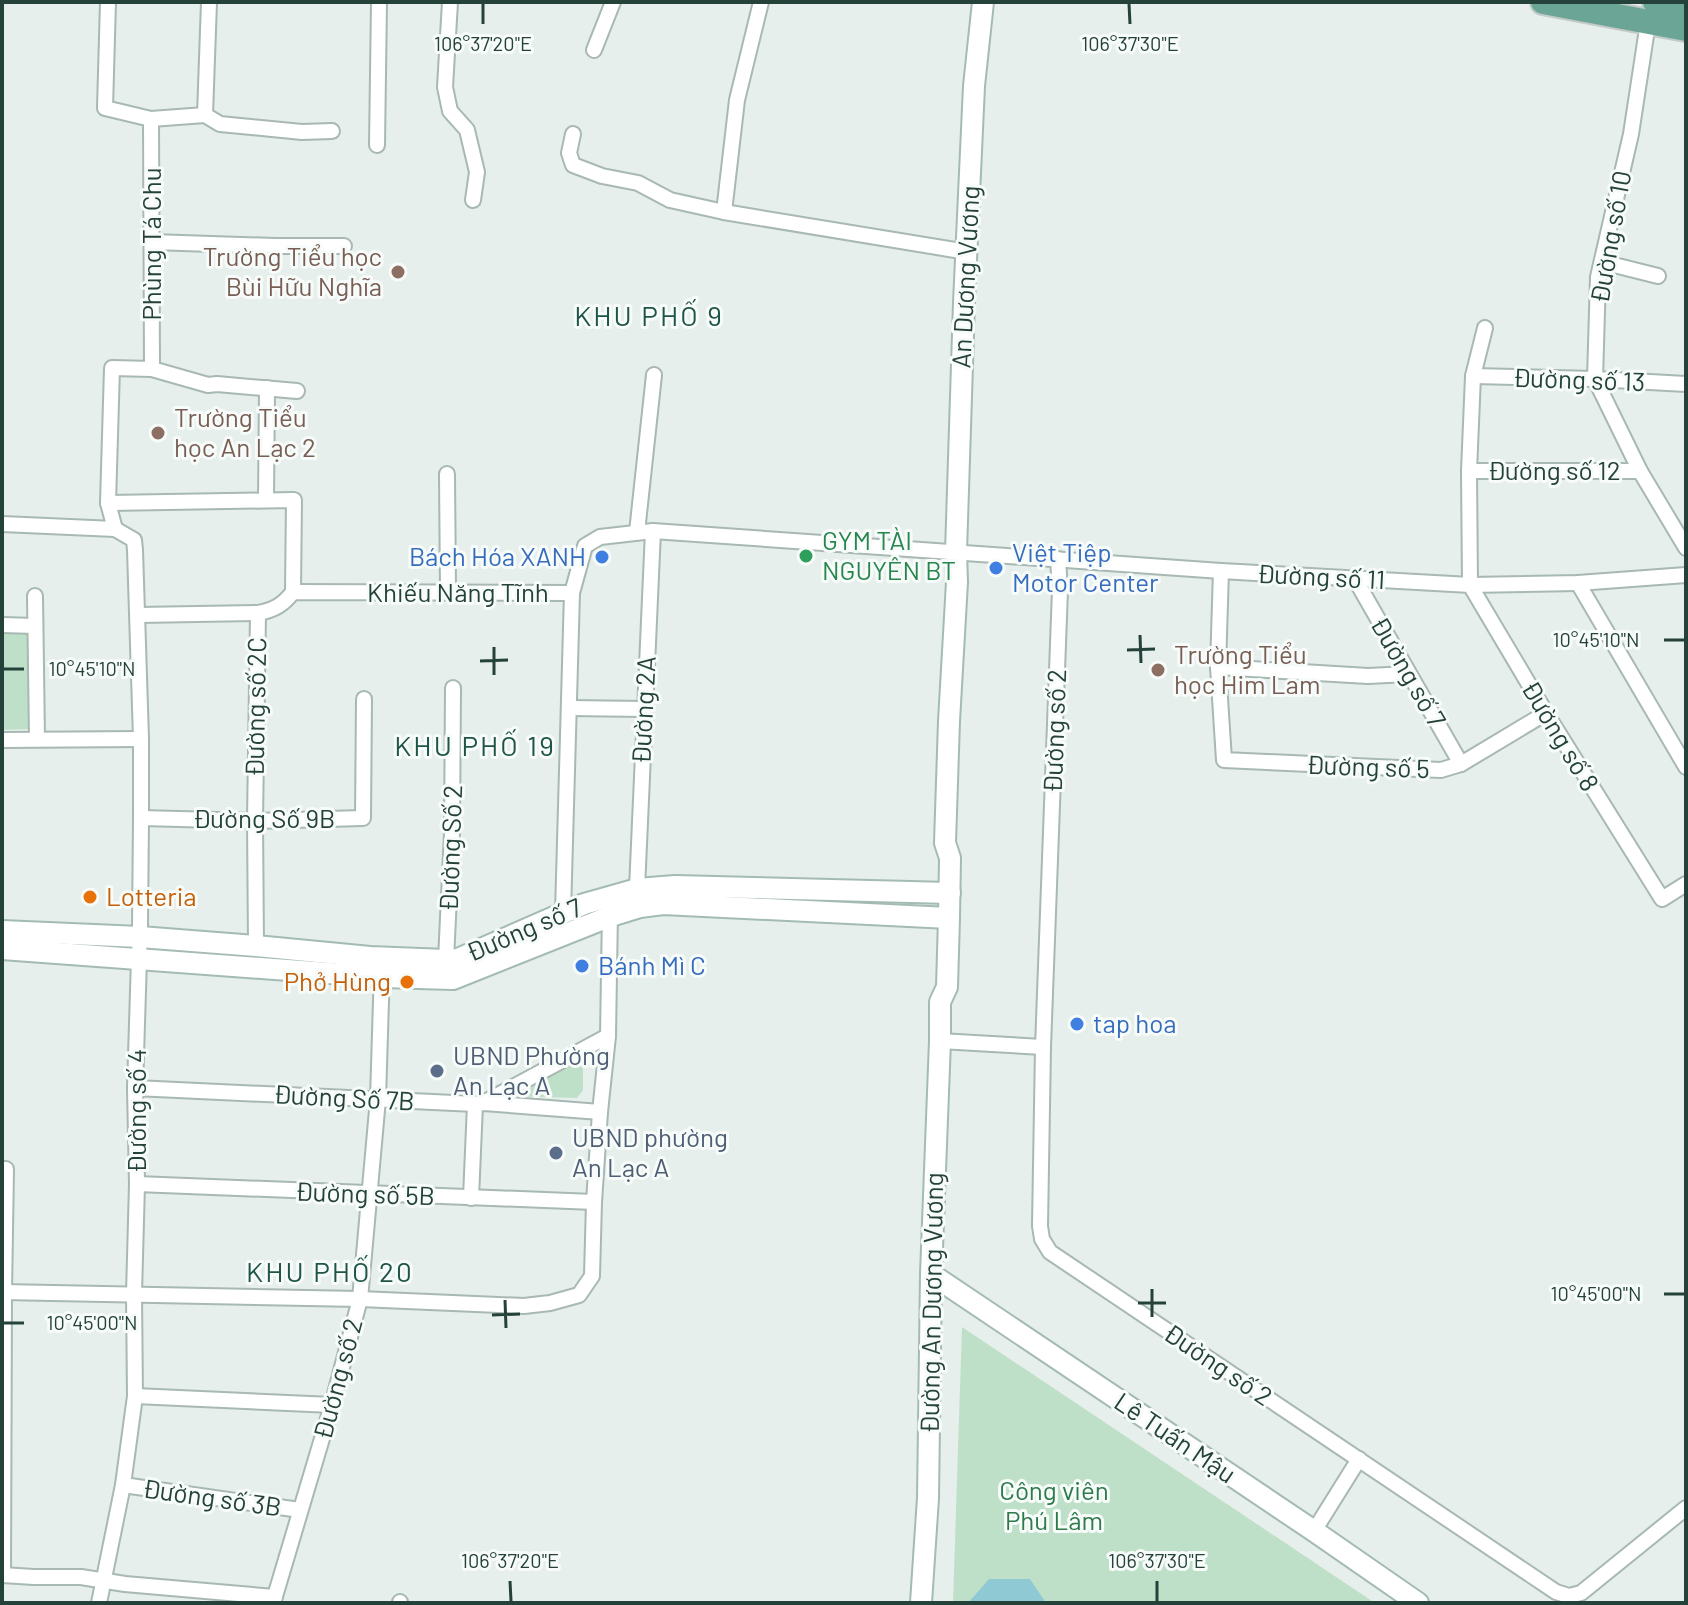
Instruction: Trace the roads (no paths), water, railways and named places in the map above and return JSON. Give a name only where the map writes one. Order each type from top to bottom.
[{"type":"main road","name":"An Dương Vương","points":[[956,552],[974,86],[983,2]]},
{"type":"main road","points":[[1543,2],[1651,9],[1686,8]]},
{"type":"main road","points":[[1651,9],[1686,29]]},
{"type":"main road","name":"Đường An Dương Vương","points":[[921,1603],[928,1498],[931,1274],[940,1041],[940,1002],[933,986],[950,858],[945,843],[956,552]]},
{"type":"main road","name":"Đường số 7","points":[[2,949],[256,946],[453,979],[610,906],[637,889],[675,886],[943,893]]},
{"type":"main road","name":"Đường số 7","points":[[2,931],[140,947],[382,967],[458,959],[584,904],[640,907],[663,904],[942,917]]},
{"type":"main road","name":"Lê Tuấn Mậu","points":[[931,1274],[1418,1603]]},
{"type":"street","points":[[108,2],[105,108],[151,119],[205,115],[220,124],[302,132],[332,131]]},
{"type":"street","points":[[205,115],[209,2]]},
{"type":"street","points":[[377,145],[379,2]]},
{"type":"street","points":[[450,2],[445,87],[450,111],[467,130],[477,172],[473,200]]},
{"type":"street","points":[[594,50],[613,2]]},
{"type":"street","points":[[724,212],[737,100],[761,2]]},
{"type":"street","name":"Đường số 10","points":[[1651,9],[1631,134],[1598,277],[1595,379],[1640,471],[1686,548]]},
{"type":"street","name":"Phùng Tá Chu","points":[[151,119],[152,369]]},
{"type":"street","points":[[573,134],[569,153],[573,165],[602,176],[638,183],[670,200],[724,212],[967,252]]},
{"type":"street","points":[[152,242],[344,246]]},
{"type":"street","points":[[1602,262],[1658,276]]},
{"type":"street","points":[[1470,585],[1469,471],[1473,376],[1485,328]]},
{"type":"street","points":[[115,529],[108,503],[112,368],[152,369],[208,385],[297,391]]},
{"type":"street","points":[[637,532],[654,375]]},
{"type":"street","name":"Đường số 13","points":[[1473,376],[1686,384]]},
{"type":"street","points":[[266,500],[267,388]]},
{"type":"street","name":"Đường số 12","points":[[1469,471],[1640,471]]},
{"type":"street","points":[[447,474],[448,591]]},
{"type":"street","points":[[2,524],[115,529],[134,540],[138,615],[272,611],[293,592],[294,500],[108,503]]},
{"type":"street","name":"Khiếu Năng Tĩnh","points":[[293,592],[572,593],[585,546],[600,537],[653,531],[956,552]]},
{"type":"street","name":"Đường 2A","points":[[637,889],[653,531]]},
{"type":"street","name":"Đường số 11","points":[[956,552],[1470,585],[1578,583],[1686,575]]},
{"type":"street","name":"Đường số 2","points":[[1058,559],[1060,590],[1043,1047],[1040,1226],[1042,1239],[1050,1252],[1556,1592],[1569,1596],[1581,1593],[1686,1508]]},
{"type":"street","points":[[1221,571],[1218,667],[1368,676],[1408,674]]},
{"type":"street","name":"Đường số 7","points":[[1355,579],[1461,764]]},
{"type":"street","points":[[1578,583],[1686,767]]},
{"type":"street","name":"Đường số 8","points":[[1470,585],[1662,899],[1686,884]]},
{"type":"street","points":[[563,913],[572,593]]},
{"type":"street","points":[[35,596],[37,739]]},
{"type":"street","name":"Đường số 2C","points":[[256,946],[258,613]]},
{"type":"street","name":"Đường số 4","points":[[99,1603],[123,1485],[135,1396],[135,1088],[141,818],[138,615]]},
{"type":"street","points":[[2,625],[35,626]]},
{"type":"street","name":"Đường số 5","points":[[1218,667],[1224,760],[1441,770],[1461,764],[1546,713]]},
{"type":"street","name":"Đường Số 2","points":[[446,960],[452,833],[453,688]]},
{"type":"street","name":"Đường Số 9B","points":[[141,818],[255,821],[363,818],[364,699]]},
{"type":"street","points":[[569,708],[644,709]]},
{"type":"street","points":[[2,740],[141,739]]},
{"type":"street","points":[[3,1292],[360,1299],[524,1306],[579,1295],[592,1276],[600,1112],[608,1036],[610,906]]},
{"type":"street","name":"Đường số 2","points":[[274,1600],[360,1299],[378,1099],[382,967]]},
{"type":"street","points":[[471,1198],[480,1103],[608,1036]]},
{"type":"street","points":[[940,1041],[1043,1047]]},
{"type":"street","name":"Đường Số 7B","points":[[135,1088],[480,1103],[600,1112]]},
{"type":"street","points":[[2,1169],[6,1169],[3,1575],[103,1579],[274,1600]]},
{"type":"street","name":"Đường số 5B","points":[[137,1184],[594,1202]]},
{"type":"street","points":[[135,1396],[332,1405]]},
{"type":"street","points":[[1314,1531],[1359,1459]]},
{"type":"street","name":"Đường số 3B","points":[[123,1485],[300,1510]]},
{"type":"water","points":[[989,1579],[1030,1579],[1046,1603],[968,1603]]},
{"type":"place","name":"Trường Tiểu học Bùi Hữu Nghĩa","points":[[398,272]]},
{"type":"place","name":"Trường Tiểu học An Lạc 2","points":[[158,433]]},
{"type":"place","name":"GYM TÀI NGUYÊN BT","points":[[806,556]]},
{"type":"place","name":"Bách Hóa XANH","points":[[602,557]]},
{"type":"place","name":"Việt Tiệp Motor Center","points":[[996,568]]},
{"type":"place","name":"Trường Tiểu học Him Lam","points":[[1158,670]]},
{"type":"place","name":"Lotteria","points":[[90,897]]},
{"type":"place","name":"Bánh Mì C","points":[[582,966]]},
{"type":"place","name":"Phở Hùng","points":[[407,982]]},
{"type":"place","name":"tap hoa","points":[[1077,1024]]},
{"type":"place","name":"UBND Phường An Lạc A","points":[[437,1071]]},
{"type":"place","name":"UBND phường An Lạc A","points":[[556,1153]]},
{"type":"district","name":"KHU PHỐ 9","points":[[649,316]]},
{"type":"district","name":"KHU PHỐ 19","points":[[475,746]]},
{"type":"district","name":"KHU PHỐ 20","points":[[330,1272]]},
{"type":"park label","name":"Công viên Phú Lâm","points":[[1054,1506]]}]
